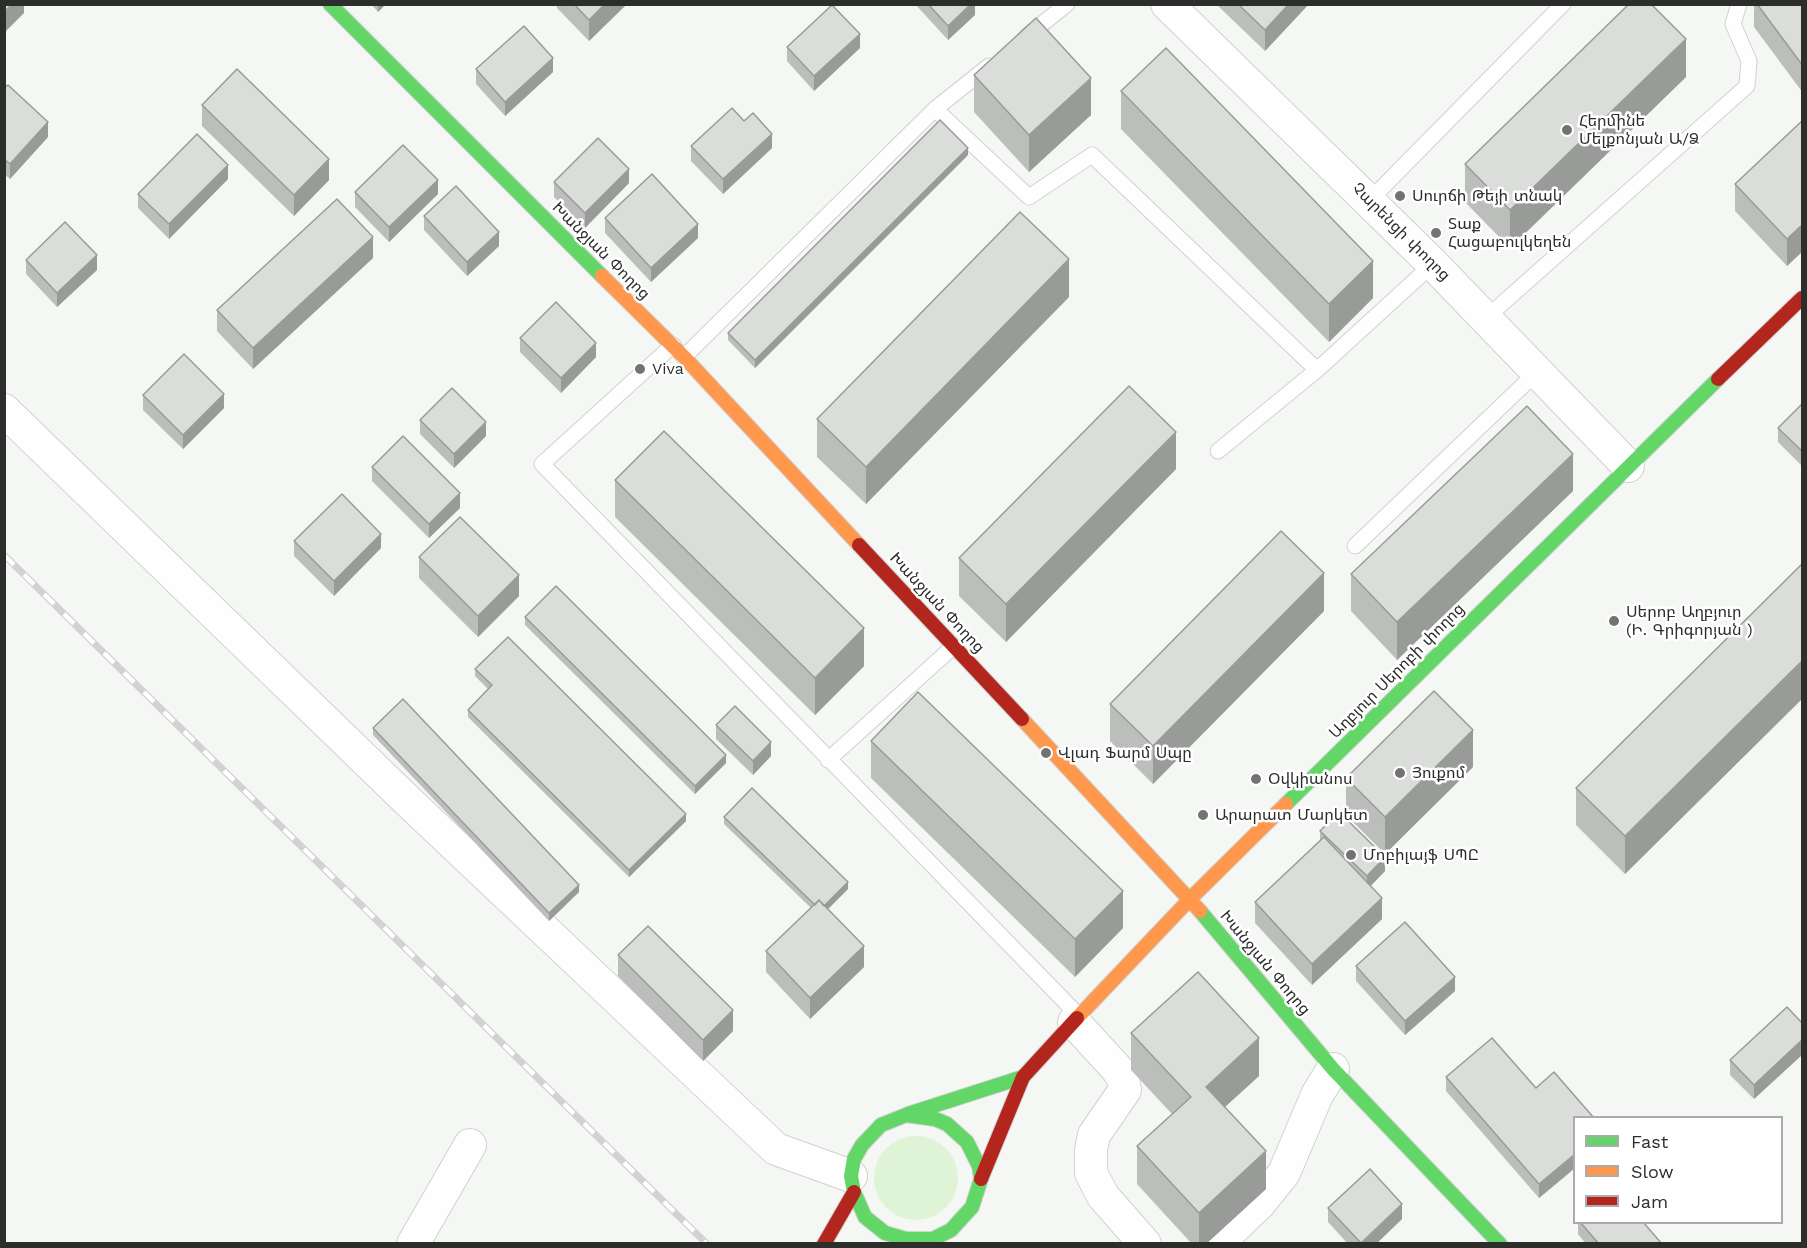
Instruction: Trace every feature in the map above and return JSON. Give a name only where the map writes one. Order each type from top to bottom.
[{"type":"main road","name":"Խանջյան Փողոց","points":[[330,4],[673,345],[1190,899],[1333,1069],[1500,1244]]},
{"type":"main road","name":"Աղբյուր Սերոբի փողոց","points":[[1023,1077],[1190,899],[1628,466],[1803,298]]},
{"type":"main road","points":[[852,1184],[865,1216],[885,1233],[918,1241],[951,1230],[966,1216],[977,1198],[981,1179],[1023,1077]]},
{"type":"main road","points":[[824,1244],[852,1184],[854,1159],[871,1133],[887,1122],[1023,1077]]},
{"type":"main road","points":[[906,1115],[935,1119],[958,1133],[974,1155],[981,1179]]},
{"type":"street","name":"Չարենցի փողոց","points":[[1167,4],[1433,264],[1628,466]]},
{"type":"street","points":[[4,410],[412,805],[776,1149],[852,1184]]},
{"type":"street","points":[[1077,1019],[1117,1069],[1123,1078],[1125,1090],[1094,1135],[1091,1173],[1103,1196],[1145,1244]]},
{"type":"street","points":[[1217,1244],[1259,1204],[1284,1173],[1317,1095],[1333,1069]]},
{"type":"street","points":[[413,1244],[470,1145]]},
{"type":"lane","points":[[684,357],[935,109],[1067,4]]},
{"type":"lane","points":[[1369,201],[1563,4]]},
{"type":"lane","points":[[1486,318],[1747,86],[1749,61],[1733,24],[1738,4]]},
{"type":"lane","points":[[935,109],[1029,196],[1092,155],[1317,370]]},
{"type":"lane","points":[[1218,451],[1317,370],[1433,264]]},
{"type":"lane","points":[[673,345],[542,464],[1077,1019]]},
{"type":"lane","points":[[1355,546],[1537,372]]},
{"type":"lane","points":[[828,760],[954,646]]},
{"type":"green space","points":[[916,1136],[932,1139],[946,1148],[955,1162],[958,1178],[955,1194],[946,1208],[932,1217],[916,1220],[900,1217],[886,1208],[877,1194],[874,1178],[877,1162],[886,1148],[900,1139]]},
{"type":"building","points":[[4,4],[12,4],[4,12]]},
{"type":"building","points":[[574,4],[605,4],[589,20]]},
{"type":"building","points":[[928,4],[971,4],[948,26]]},
{"type":"building","points":[[1238,4],[1289,4],[1265,30]]},
{"type":"building","points":[[1629,4],[1651,4],[1686,39],[1510,210],[1465,164]]},
{"type":"building","points":[[1757,4],[1803,4],[1803,66]]},
{"type":"building","points":[[832,5],[860,34],[814,76],[787,47]]},
{"type":"building","points":[[1036,18],[1091,78],[1029,135],[974,75]]},
{"type":"building","points":[[524,26],[553,58],[505,102],[476,69]]},
{"type":"building","points":[[1166,48],[1373,261],[1329,304],[1121,91]]},
{"type":"building","points":[[237,69],[329,159],[294,195],[202,105]]},
{"type":"building","points":[[8,85],[48,122],[10,164],[4,159],[4,88]]},
{"type":"building","points":[[732,108],[744,121],[753,113],[772,134],[723,179],[691,146]]},
{"type":"building","points":[[940,120],[968,148],[755,360],[728,333]]},
{"type":"building","points":[[1803,120],[1803,224],[1787,239],[1735,184]]},
{"type":"building","points":[[197,134],[228,165],[169,224],[138,194]]},
{"type":"building","points":[[598,138],[629,169],[585,213],[554,182]]},
{"type":"building","points":[[403,145],[438,180],[389,227],[355,192]]},
{"type":"building","points":[[652,174],[698,224],[651,268],[605,218]]},
{"type":"building","points":[[456,186],[499,232],[467,262],[424,216]]},
{"type":"building","points":[[337,199],[373,237],[253,348],[217,310]]},
{"type":"building","points":[[1020,212],[1069,259],[866,467],[817,419]]},
{"type":"building","points":[[65,222],[97,255],[57,293],[26,260]]},
{"type":"building","points":[[556,302],[596,343],[561,378],[520,338]]},
{"type":"building","points":[[184,354],[224,394],[183,435],[143,395]]},
{"type":"building","points":[[1129,386],[1176,432],[1006,604],[959,558]]},
{"type":"building","points":[[452,388],[486,422],[454,454],[420,420]]},
{"type":"building","points":[[1803,403],[1803,452],[1778,428]]},
{"type":"building","points":[[1527,406],[1573,454],[1397,622],[1351,574]]},
{"type":"building","points":[[664,431],[864,628],[815,678],[615,480]]},
{"type":"building","points":[[403,436],[460,493],[429,524],[372,467]]},
{"type":"building","points":[[342,494],[381,534],[334,581],[294,541]]},
{"type":"building","points":[[460,517],[519,575],[478,616],[419,557]]},
{"type":"building","points":[[1281,531],[1324,573],[1153,746],[1110,704]]},
{"type":"building","points":[[1803,563],[1803,660],[1625,836],[1576,788]]},
{"type":"building","points":[[556,586],[726,755],[695,786],[525,617]]},
{"type":"building","points":[[508,637],[686,814],[629,870],[468,710],[492,685],[475,669]]},
{"type":"building","points":[[1434,691],[1473,730],[1385,817],[1346,778]]},
{"type":"building","points":[[918,692],[1123,891],[1075,939],[871,741]]},
{"type":"building","points":[[403,699],[579,885],[549,913],[373,728]]},
{"type":"building","points":[[735,706],[771,742],[753,761],[716,725]]},
{"type":"building","points":[[752,788],[848,882],[824,906],[819,900],[815,905],[724,817]]},
{"type":"building","points":[[1339,812],[1385,857],[1367,876],[1320,831]]},
{"type":"building","points":[[1324,837],[1382,898],[1312,964],[1255,902]]},
{"type":"building","points":[[819,900],[864,946],[810,998],[766,951]]},
{"type":"building","points":[[1405,922],[1455,977],[1405,1021],[1356,966]]},
{"type":"building","points":[[648,926],[733,1010],[703,1040],[618,955]]},
{"type":"building","points":[[1198,972],[1259,1038],[1206,1087],[1266,1151],[1199,1213],[1137,1146],[1191,1097],[1131,1033]]},
{"type":"building","points":[[1787,1007],[1803,1024],[1803,1039],[1754,1085],[1730,1060]]},
{"type":"building","points":[[1492,1038],[1536,1088],[1554,1072],[1592,1116],[1573,1116],[1573,1156],[1539,1184],[1446,1077]]},
{"type":"building","points":[[1370,1169],[1402,1204],[1361,1243],[1328,1208]]},
{"type":"building","points":[[1582,1224],[1645,1224],[1662,1244],[1599,1244]]},
{"type":"railway","points":[[4,555],[707,1244]]},
{"type":"traffic: fast","points":[[330,4],[602,276]]},
{"type":"traffic: fast","points":[[1286,804],[1718,379]]},
{"type":"traffic: fast","points":[[1200,911],[1333,1069],[1500,1244]]},
{"type":"traffic: fast","points":[[908,1114],[1023,1077]]},
{"type":"traffic: fast","points":[[906,1115],[935,1119],[947,1124],[967,1142],[979,1166],[981,1179],[972,1207],[951,1230],[933,1239],[906,1239],[885,1233],[865,1217],[854,1192],[851,1176],[854,1159],[862,1145],[881,1125],[906,1115]]},
{"type":"traffic: slow","points":[[602,276],[684,357],[859,545]]},
{"type":"traffic: slow","points":[[1022,719],[1200,911]]},
{"type":"traffic: slow","points":[[1077,1018],[1190,899],[1286,804]]},
{"type":"traffic: jam","points":[[1718,379],[1802,298]]},
{"type":"traffic: jam","points":[[859,545],[1022,719]]},
{"type":"traffic: jam","points":[[981,1179],[1023,1077],[1077,1018]]},
{"type":"traffic: jam","points":[[824,1244],[854,1192]]},
{"type":"place","name":"Հերմինե Մելքոնյան Ա/Ձ","points":[[1567,130]]},
{"type":"place","name":"Սուրճի Թեյի տնակ","points":[[1400,196]]},
{"type":"place","name":"Տաք Հացաբուլկեղեն","points":[[1436,233]]},
{"type":"place","name":"Viva","points":[[640,369]]},
{"type":"place","name":"Սերոբ Աղբյուր (Ի. Գրիգորյան )","points":[[1614,621]]},
{"type":"place","name":"Վլադ Ֆարմ Սպը","points":[[1046,753]]},
{"type":"place","name":"Յուքոմ","points":[[1400,773]]},
{"type":"place","name":"Օվկիանոս","points":[[1256,779]]},
{"type":"place","name":"Արարատ Մարկետ","points":[[1203,815]]},
{"type":"place","name":"Մոբիլայֆ ՍՊԸ","points":[[1351,855]]}]
